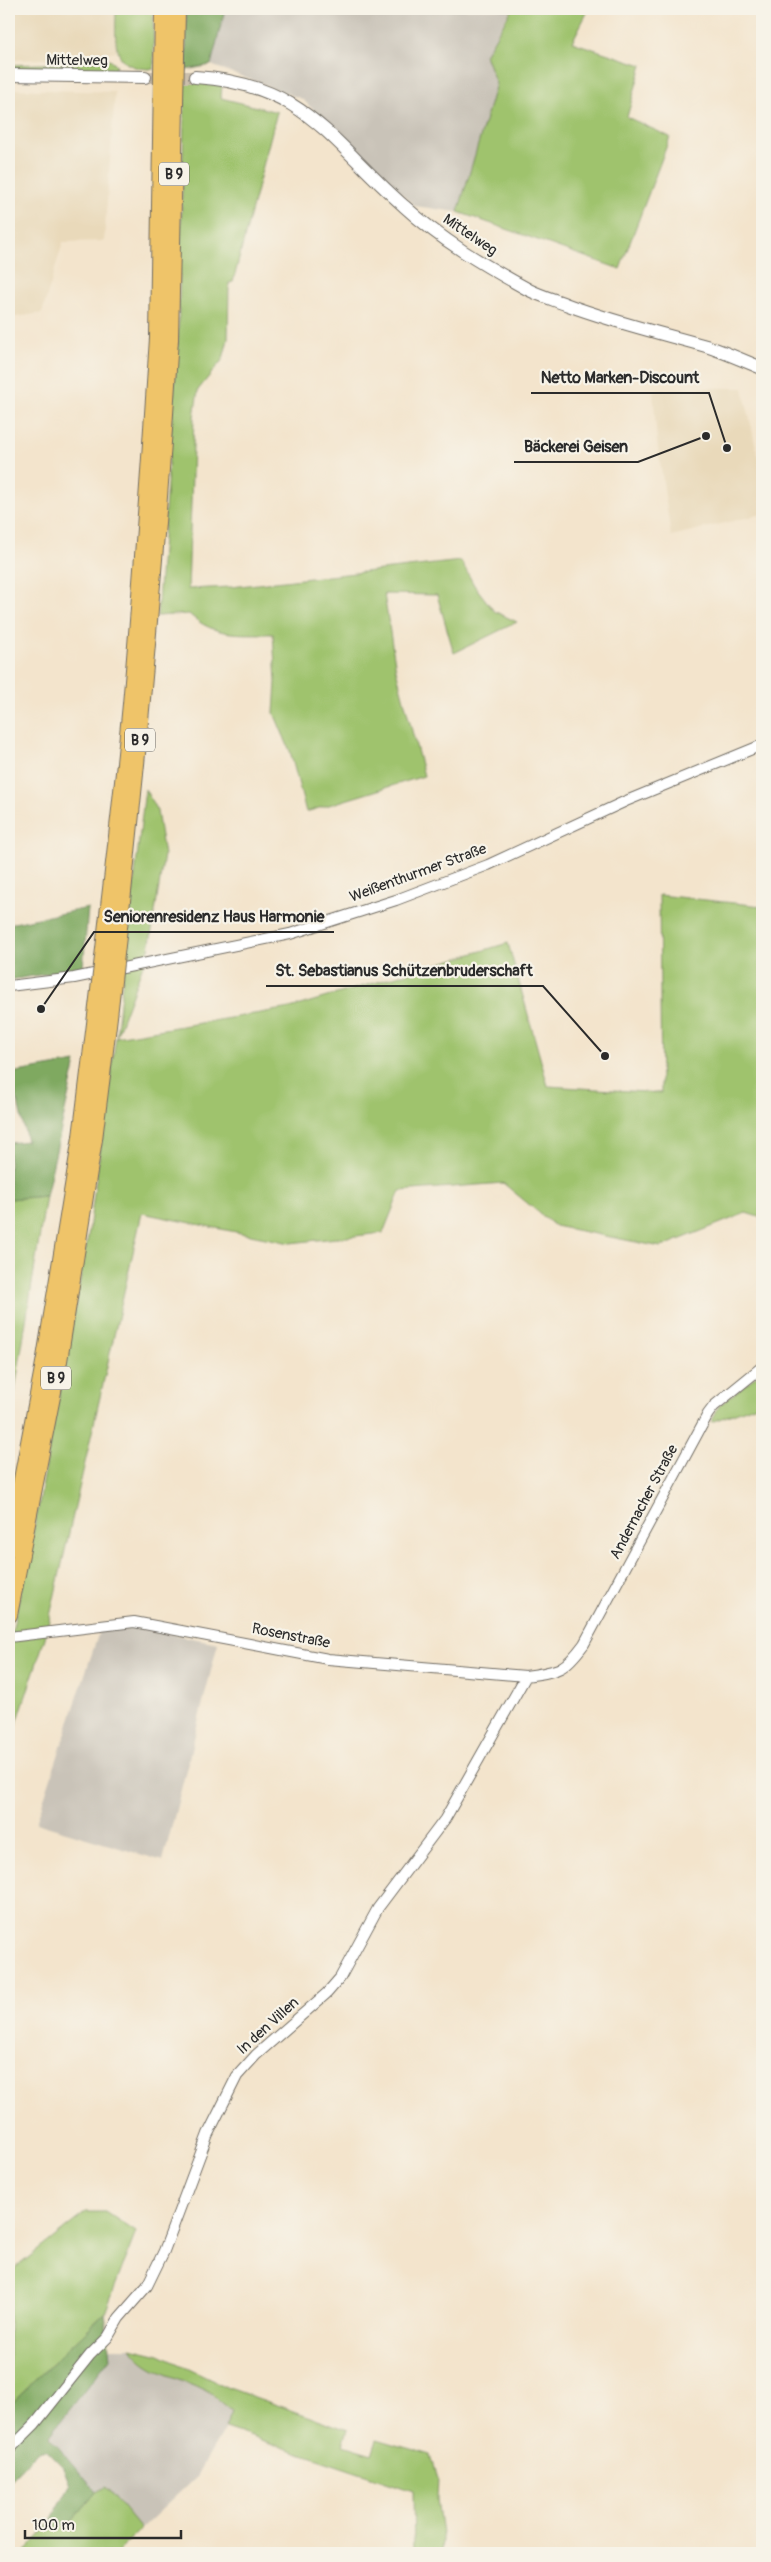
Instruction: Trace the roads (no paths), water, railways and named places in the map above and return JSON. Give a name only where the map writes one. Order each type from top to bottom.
[{"type":"highway","name":"B 9","points":[[163,9],[164,339]]},
{"type":"highway","name":"B 9","points":[[9,1615],[59,1362],[88,1138],[121,926],[143,714],[164,339],[176,9]]},
{"type":"highway","name":"B 9","points":[[9,1548],[88,1138]]},
{"type":"street","name":"Mittelweg","points":[[9,76],[145,76]]},
{"type":"street","name":"Mittelweg","points":[[195,77],[248,85],[276,95],[299,108],[323,126],[385,189],[423,223],[493,270],[532,291],[613,321],[708,347],[762,368]]},
{"type":"street","name":"Weißenthurmer Straße","points":[[9,986],[74,978],[290,934],[396,900],[488,865],[626,801],[762,745]]},
{"type":"street","name":"Andernacher Straße","points":[[568,1665],[584,1644],[708,1414],[714,1406],[762,1367]]},
{"type":"street","name":"Rosenstraße","points":[[9,1637],[134,1622],[328,1659],[526,1676],[546,1673],[568,1665]]},
{"type":"street","name":"In den Villen","points":[[9,2450],[35,2424],[90,2355],[108,2337],[118,2318],[147,2286],[164,2251],[208,2134],[237,2076],[256,2055],[327,1993],[340,1978],[378,1908],[445,1819],[526,1676]]},
{"type":"tunnel","points":[[145,77],[195,77]]},
{"type":"place","name":"Bäckerei Geisen","points":[[706,436]]},
{"type":"place","name":"Netto Marken-Discount","points":[[727,448]]},
{"type":"place","name":"Seniorenresidenz Haus Harmonie","points":[[41,1009]]},
{"type":"place","name":"St. Sebastianus Schützenbruderschaft","points":[[605,1056]]}]
